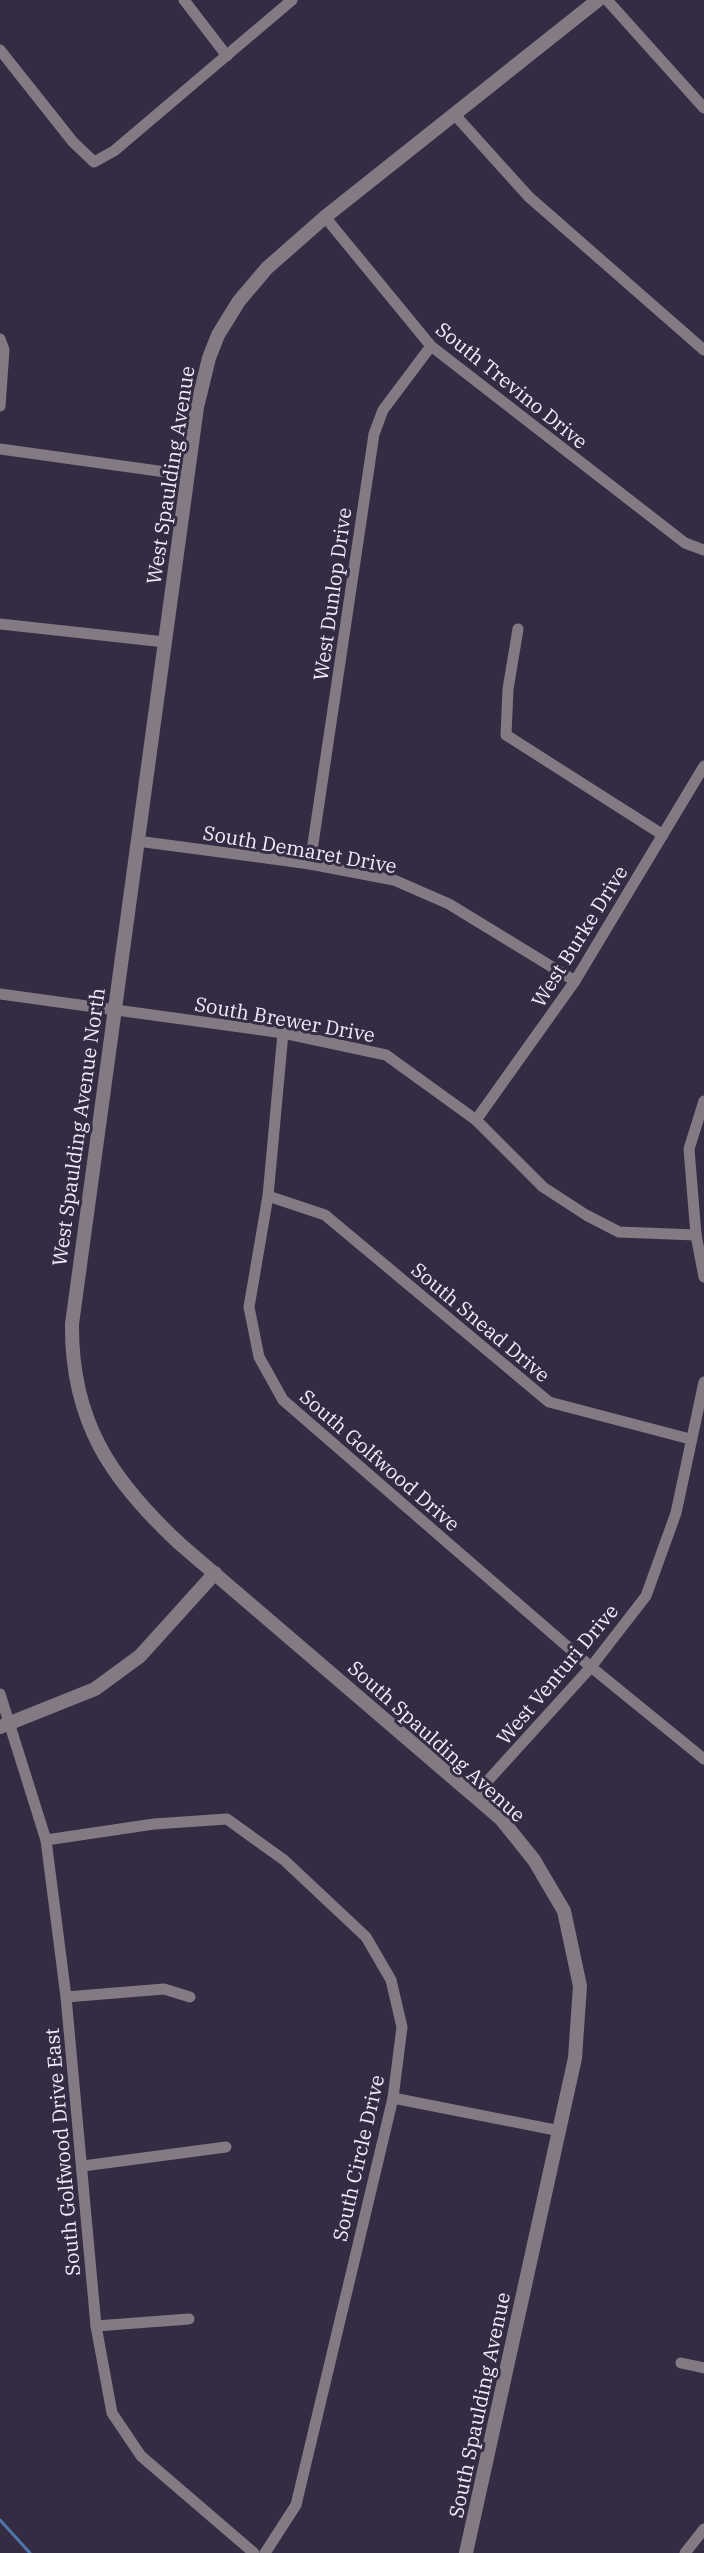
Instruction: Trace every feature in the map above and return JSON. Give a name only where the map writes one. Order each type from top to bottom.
[{"type":"street","points":[[184,0],[227,56]]},
{"type":"street","points":[[0,50],[73,142],[94,162],[114,151],[292,0]]},
{"type":"street","name":"West Spaulding Avenue","points":[[137,841],[203,379],[228,317],[267,268],[325,217],[598,0]]},
{"type":"street","points":[[607,0],[704,108]]},
{"type":"street","points":[[455,115],[529,197],[704,350]]},
{"type":"street","name":"South Trevino Drive","points":[[325,217],[431,346],[685,543],[704,550]]},
{"type":"street","points":[[0,339],[4,350],[0,406]]},
{"type":"street","name":"West Dunlop Drive","points":[[310,864],[374,434],[383,410],[431,346]]},
{"type":"street","points":[[0,449],[187,475]]},
{"type":"street","points":[[0,624],[165,642]]},
{"type":"street","points":[[518,629],[508,689],[506,735],[663,835]]},
{"type":"street","name":"West Burke Drive","points":[[476,1120],[575,981],[704,766]]},
{"type":"street","name":"South Demaret Drive","points":[[137,841],[310,864],[394,880],[449,904],[575,981]]},
{"type":"street","name":"West Spaulding Avenue North","points":[[85,1418],[73,1363],[73,1309],[137,841]]},
{"type":"street","name":"South Brewer Drive","points":[[0,994],[283,1033],[386,1055],[476,1120],[543,1187],[586,1215],[619,1232],[696,1235]]},
{"type":"street","name":"South Golfwood Drive","points":[[283,1033],[268,1196],[249,1307],[259,1357],[283,1400],[591,1667],[704,1759]]},
{"type":"street","points":[[704,1101],[689,1149],[696,1235],[704,1277]]},
{"type":"street","name":"South Snead Drive","points":[[268,1196],[325,1215],[549,1402],[690,1439]]},
{"type":"street","name":"West Venturi Drive","points":[[474,1796],[591,1667],[646,1596],[676,1513],[704,1382]]},
{"type":"street","name":"South Spaulding Avenue","points":[[85,1418],[106,1461],[135,1499],[215,1573],[501,1819],[534,1860],[564,1911],[580,1986],[575,2058],[466,2553]]},
{"type":"street","points":[[6,1725],[95,1689],[140,1656],[215,1573]]},
{"type":"street","name":"South Golfwood Drive East","points":[[0,1694],[6,1725],[46,1840],[66,1997],[96,2326],[112,2413],[141,2456],[254,2553]]},
{"type":"street","name":"South Circle Drive","points":[[46,1840],[154,1824],[227,1819],[284,1860],[366,1937],[391,1980],[402,2027],[393,2098],[296,2505],[265,2553]]},
{"type":"street","points":[[66,1997],[164,1989],[190,1997]]},
{"type":"street","points":[[393,2098],[560,2131]]},
{"type":"street","points":[[83,2166],[226,2147]]},
{"type":"street","points":[[96,2326],[189,2319]]},
{"type":"street","points":[[681,2363],[704,2368]]},
{"type":"street","points":[[685,2553],[704,2529]]},
{"type":"waterway","points":[[0,2520],[30,2553]]}]
